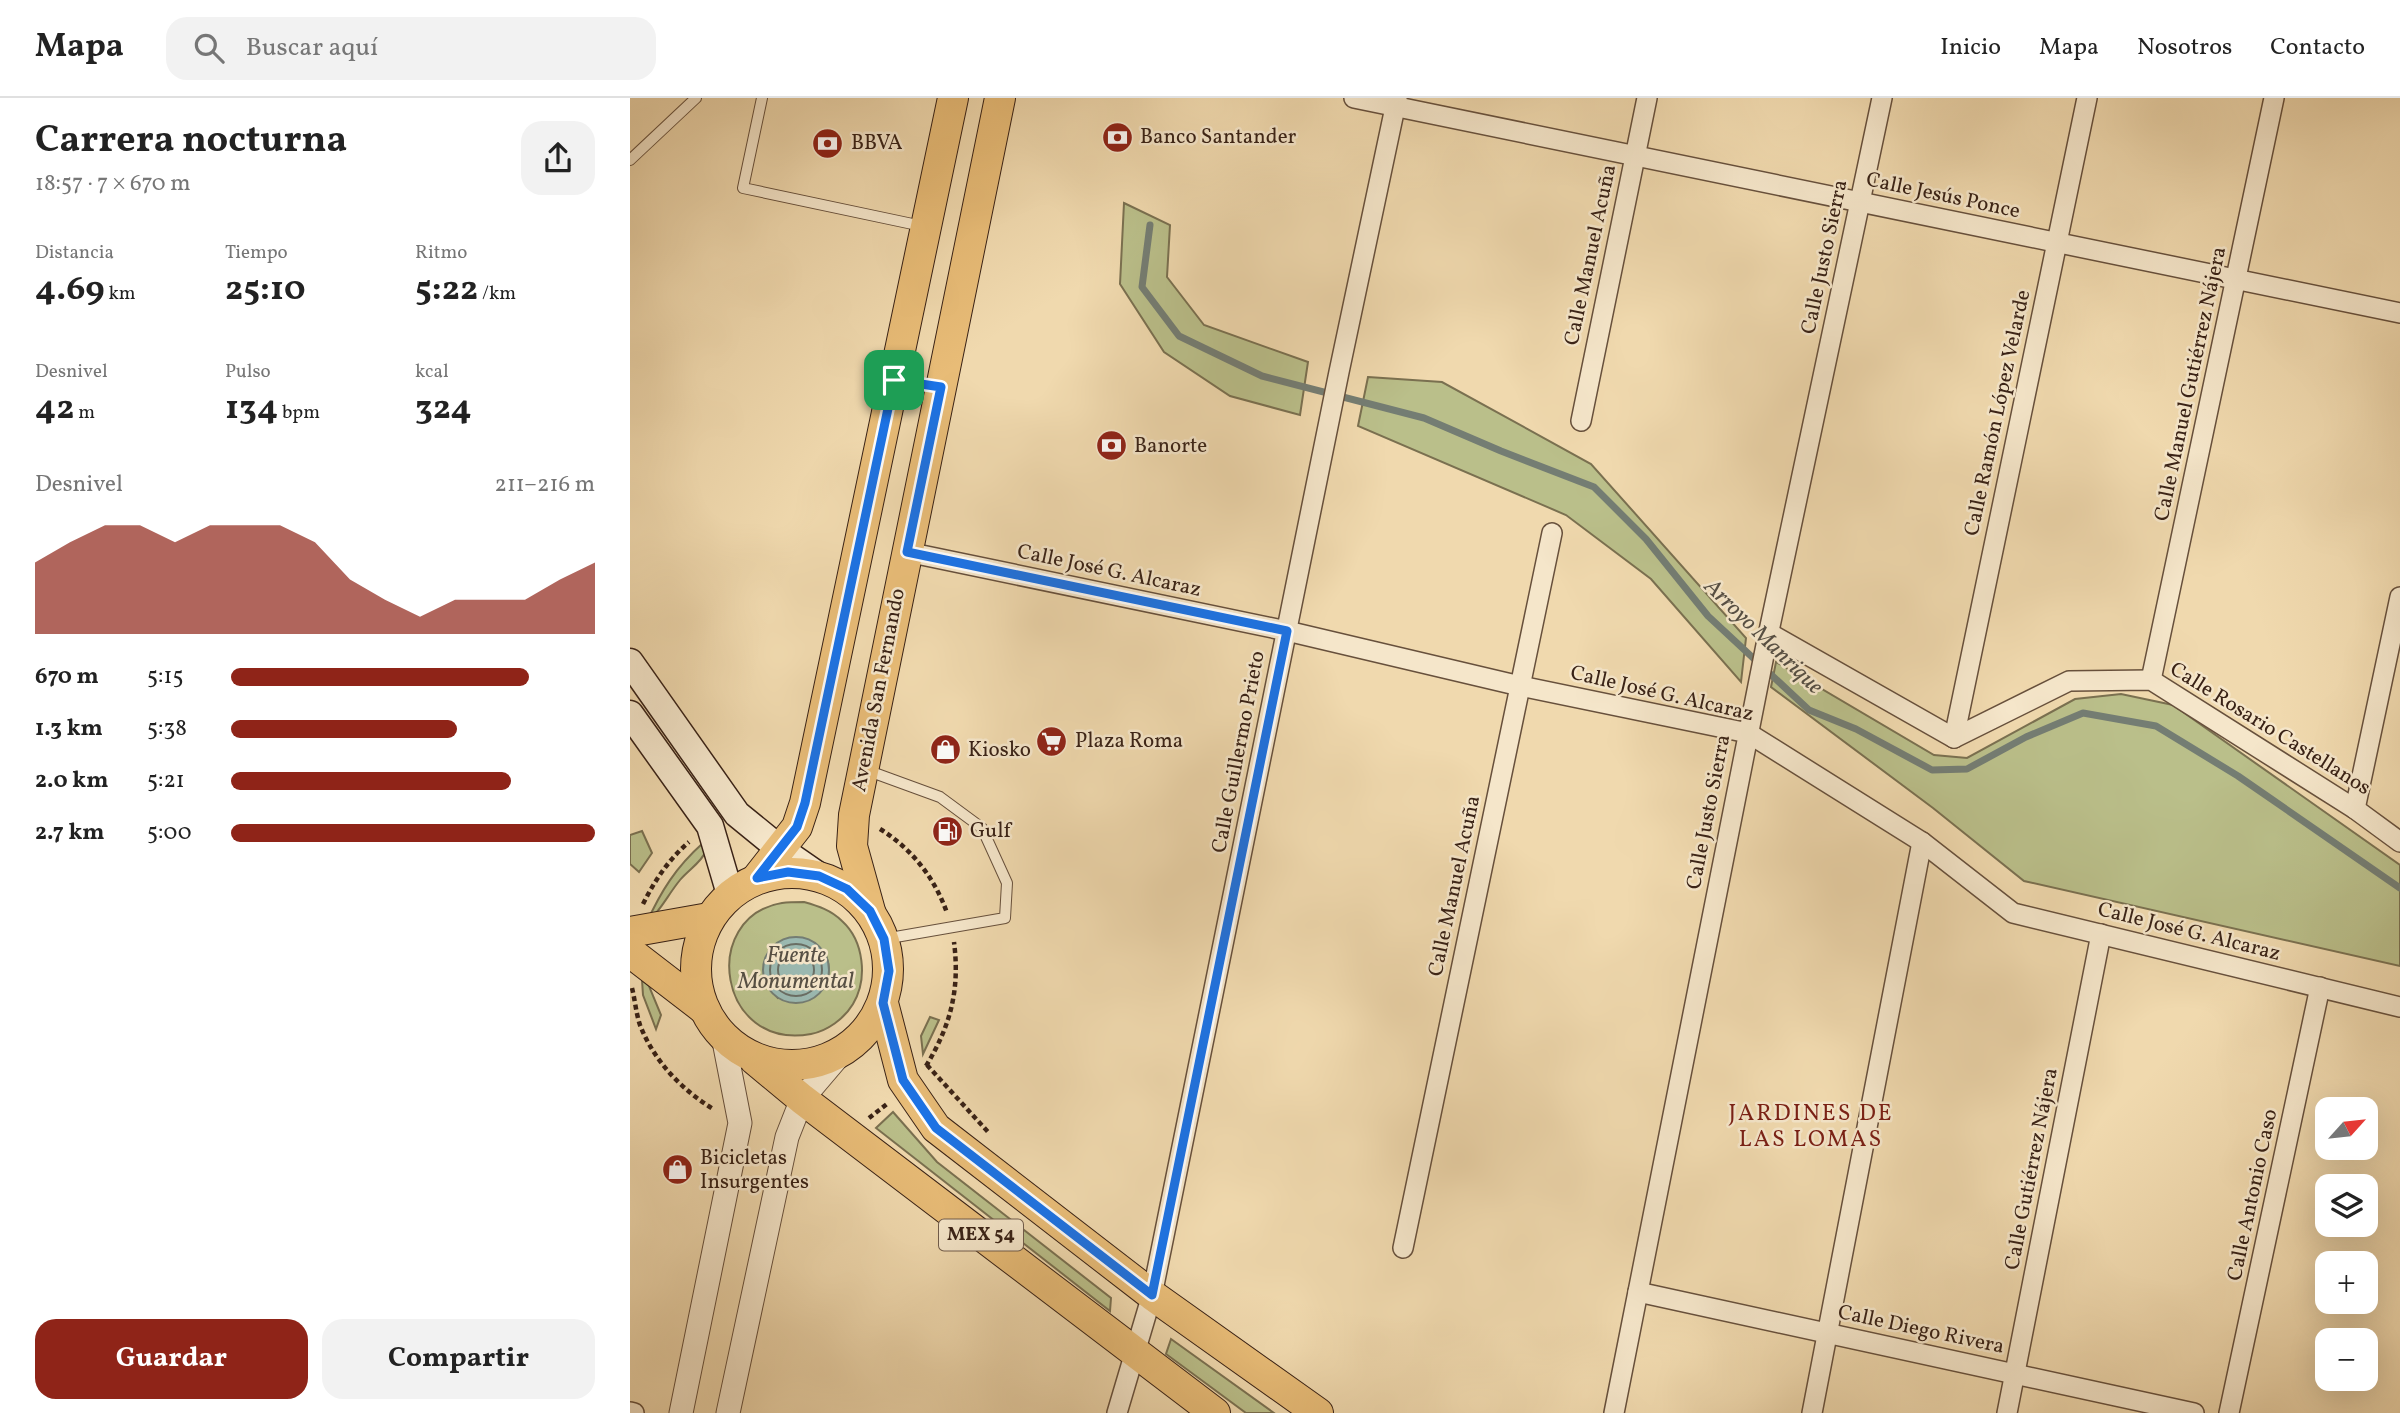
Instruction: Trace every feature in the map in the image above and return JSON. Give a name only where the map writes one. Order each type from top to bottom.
[{"type":"main road","points":[[757,878],[797,827],[805,803],[953,98]]},
{"type":"main road","name":"Avenida San Fernando","points":[[870,911],[852,846],[854,815],[1000,98]]},
{"type":"main road","points":[[894,380],[941,387]]},
{"type":"main road","points":[[630,663],[737,814],[819,876],[847,889],[870,911],[884,939],[889,971],[883,1003],[867,1031],[842,1052],[812,1064],[779,1065],[749,1055],[723,1036],[704,1009],[630,952]]},
{"type":"main road","points":[[630,714],[710,826],[730,894]]},
{"type":"main road","points":[[704,1009],[696,979],[697,947],[709,918],[730,894],[757,878],[788,872],[819,876]]},
{"type":"main road","points":[[630,932],[709,918]]},
{"type":"main road","name":"MEX 54","points":[[883,1003],[903,1080],[936,1128],[1152,1295],[1318,1413]]},
{"type":"main road","name":"MEX 54","points":[[749,1055],[802,1099],[1215,1413]]},
{"type":"street","name":"Calle Jesús Ponce","points":[[1354,98],[1396,102],[1635,156],[2400,313]]},
{"type":"street","name":"Calle Manuel Acuña","points":[[1581,421],[1647,98]]},
{"type":"street","name":"Calle Justo Sierra","points":[[1614,1413],[1767,639],[1882,98]]},
{"type":"street","name":"Calle Ramón López Velarde","points":[[1954,738],[2087,98]]},
{"type":"street","name":"Calle Manuel Gutiérrez Nájera","points":[[2151,680],[2274,98]]},
{"type":"street","name":"Calle Guillermo Prieto","points":[[1117,1413],[1152,1295],[1396,102]]},
{"type":"street","name":"Calle Manuel Acuña","points":[[1402,1248],[1552,533]]},
{"type":"street","name":"Calle José G. Alcaraz","points":[[907,552],[1287,631],[1520,686],[1748,733],[1922,842],[2013,912],[2400,1007]]},
{"type":"street","points":[[2355,809],[2400,597]]},
{"type":"street","points":[[1767,639],[1954,738]]},
{"type":"street","name":"Calle Rosario Castellanos","points":[[1954,738],[2069,681],[2151,680],[2355,809],[2400,842]]},
{"type":"street","points":[[1812,1413],[1922,842]]},
{"type":"street","name":"Calle Gutiérrez Nájera","points":[[2007,1413],[2101,934]]},
{"type":"street","name":"Calle Antonio Caso","points":[[2229,1413],[2320,987]]},
{"type":"street","points":[[681,1413],[740,1124],[723,1036]]},
{"type":"street","points":[[728,1413],[787,1138],[802,1099],[842,1052]]},
{"type":"street","name":"Calle Diego Rivera","points":[[1638,1292],[2194,1413]]},
{"type":"lane","points":[[630,160],[696,98]]},
{"type":"lane","points":[[762,98],[743,188],[926,227]]},
{"type":"lane","points":[[862,769],[940,797],[982,828],[1007,883],[1005,918],[884,939]]},
{"type":"green space","points":[[1124,203],[1170,225],[1167,277],[1204,325],[1308,362],[1300,415],[1230,396],[1164,352],[1120,284]]},
{"type":"green space","points":[[1368,377],[1442,382],[1591,464],[1746,638],[1741,682],[1651,579],[1566,515],[1358,426]]},
{"type":"green space","points":[[1776,662],[1934,755],[1967,758],[2075,699],[2121,694],[2173,705],[2400,865],[2400,966],[2024,881],[1933,808],[1771,687]]},
{"type":"green space","points":[[642,831],[652,853],[639,872],[630,864],[630,835]]},
{"type":"green space","points":[[703,843],[706,851],[704,855],[680,880],[646,924],[670,880]]},
{"type":"green space","points":[[804,902],[829,911],[849,929],[859,949],[861,983],[853,1004],[829,1027],[811,1034],[780,1034],[756,1023],[739,1004],[730,980],[730,955],[738,932],[756,913],[782,903]],"holes":[[[824,951],[829,968],[826,984],[778,998],[764,980]]]},
{"type":"green space","points":[[642,980],[649,986],[661,1015],[656,1029],[643,995]]},
{"type":"green space","points":[[930,1017],[939,1020],[923,1054],[921,1036]]},
{"type":"green space","points":[[893,1112],[937,1162],[1111,1298],[1110,1311],[876,1128]]},
{"type":"green space","points":[[1171,1339],[1274,1413],[1246,1413],[1166,1354]]},
{"type":"water","name":"Fuente Monumental","points":[[789,937],[803,937],[815,942],[824,951],[829,970],[827,983],[820,994],[803,1003],[789,1003],[777,998],[768,989],[763,977],[763,963],[768,951],[777,942]]},
{"type":"waterway","name":"Arroyo Manrique","points":[[1150,225],[1142,287],[1179,336],[1262,376],[1424,418],[1594,487],[1646,539],[1708,616],[1809,710],[1856,729],[1932,770],[1967,769],[2026,737],[2083,713],[2156,726],[2238,776],[2400,888]]},
{"type":"place","name":"Banco Santander","points":[[1117,137]]},
{"type":"place","name":"BBVA","points":[[828,143]]},
{"type":"place","name":"Banorte","points":[[1111,446]]},
{"type":"place","name":"Plaza Roma","points":[[1052,741]]},
{"type":"place","name":"Kiosko","points":[[945,750]]},
{"type":"place","name":"Gulf","points":[[947,831]]},
{"type":"place","name":"Bicicletas Insurgentes","points":[[677,1170]]},
{"type":"district","name":"JARDINES DE LAS LOMAS","points":[[1811,1127]]},
{"type":"route","points":[[894,380],[941,387],[907,552],[1287,631],[1152,1295],[936,1128],[903,1080],[883,1003],[889,971],[884,939],[870,911],[847,889],[819,876],[788,872],[757,878],[797,827],[805,803],[894,380]]}]
